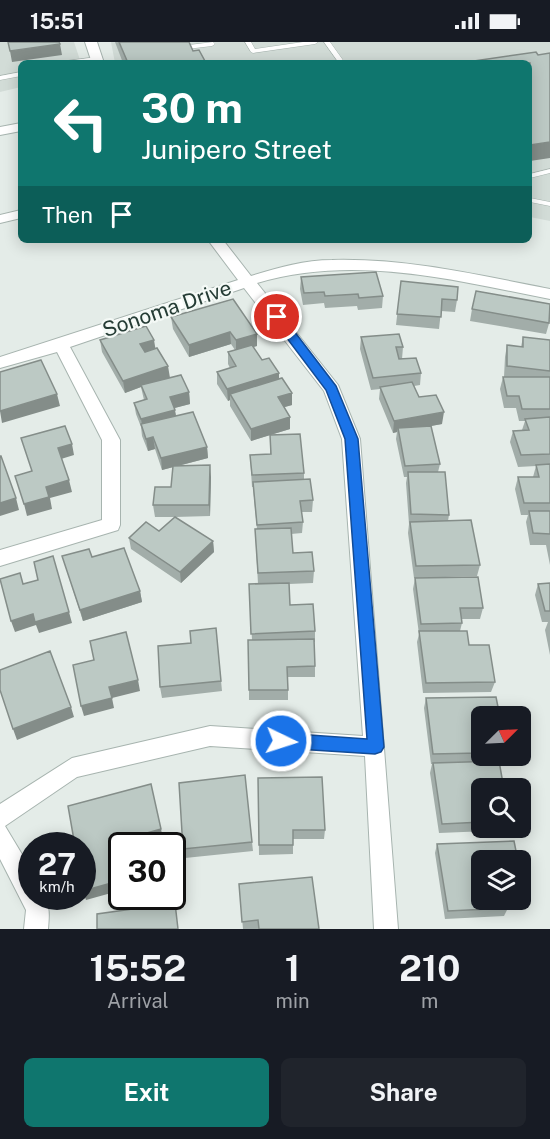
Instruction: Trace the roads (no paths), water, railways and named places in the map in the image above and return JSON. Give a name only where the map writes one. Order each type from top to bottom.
[{"type":"street","points":[[91,42],[98,60]]},
{"type":"street","points":[[0,131],[18,127]]},
{"type":"street","points":[[0,219],[18,214]]},
{"type":"street","points":[[217,243],[332,389],[351,439],[375,747],[386,929]]},
{"type":"street","name":"Sonoma Drive","points":[[0,363],[289,269],[331,264],[427,270],[550,294]]},
{"type":"street","points":[[0,558],[111,525],[111,440],[61,345]]},
{"type":"street","points":[[0,817],[72,768],[210,736],[375,747]]},
{"type":"street","points":[[0,835],[18,870]]},
{"type":"street","points":[[36,929],[38,910]]},
{"type":"lane","points":[[185,42],[187,47],[212,44],[210,42]]},
{"type":"lane","points":[[248,42],[254,51],[315,42]]},
{"type":"lane","points":[[327,42],[340,60]]},
{"type":"lane","points":[[0,78],[18,75]]},
{"type":"lane","points":[[532,176],[550,171]]},
{"type":"lane","points":[[532,200],[550,204]]}]
